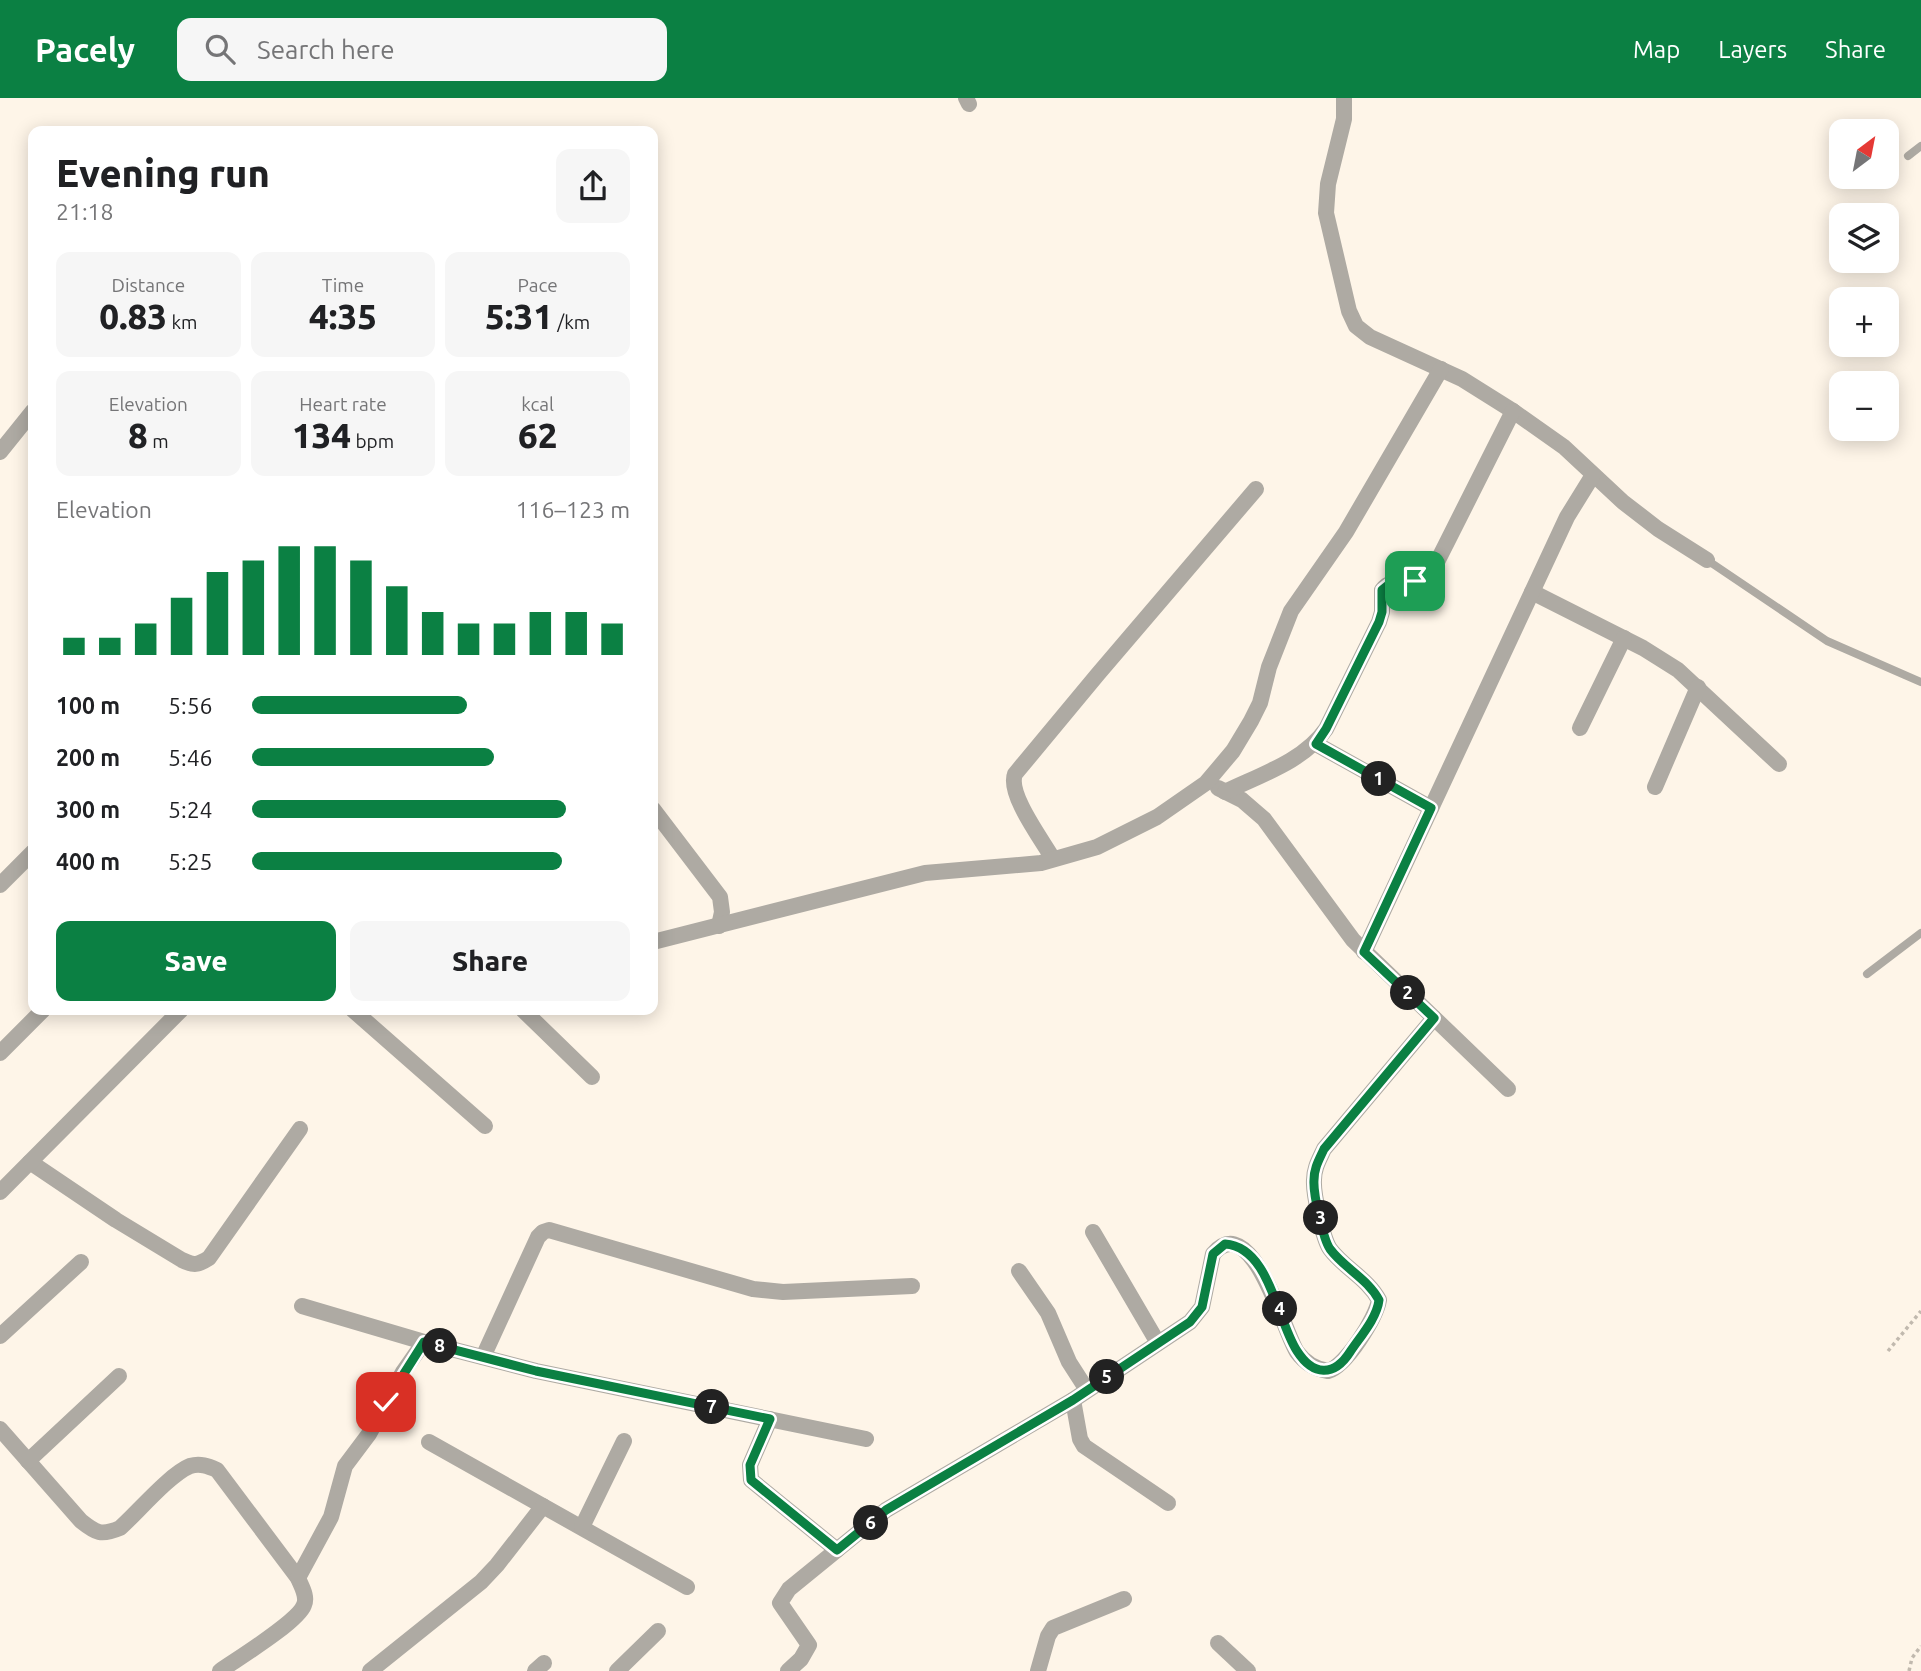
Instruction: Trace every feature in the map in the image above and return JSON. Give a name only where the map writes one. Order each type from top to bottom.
[{"type":"street","points":[[1343,98],[1344,118],[1328,184],[1326,213],[1349,311],[1356,326],[1370,337],[1441,369],[1513,411],[1564,447],[1592,475],[1658,528],[1707,560]]},
{"type":"street","points":[[658,941],[926,873],[1041,863],[1097,847],[1157,817],[1206,783],[1233,751],[1260,703],[1269,667],[1291,611],[1346,532],[1441,369]]},
{"type":"street","points":[[1225,792],[1296,757],[1316,744],[1379,622],[1382,590],[1392,582],[1423,580],[1430,575],[1513,411]]},
{"type":"street","points":[[0,452],[28,417]]},
{"type":"street","points":[[1364,952],[1571,510],[1592,475]]},
{"type":"street","points":[[1053,859],[1018,801],[1013,789],[1015,775],[1255,489]]},
{"type":"street","points":[[1532,592],[1624,638],[1678,670],[1779,764]]},
{"type":"street","points":[[1580,728],[1624,638]]},
{"type":"street","points":[[1655,787],[1698,687]]},
{"type":"street","points":[[1316,744],[1431,808]]},
{"type":"street","points":[[1206,783],[1252,807],[1264,819],[1345,931],[1364,952],[1508,1088]]},
{"type":"street","points":[[658,816],[720,897],[722,904],[719,926]]},
{"type":"street","points":[[0,885],[28,857]]},
{"type":"street","points":[[0,1053],[38,1015]]},
{"type":"street","points":[[0,1192],[176,1015]]},
{"type":"street","points":[[359,1015],[485,1126]]},
{"type":"street","points":[[528,1015],[592,1077]]},
{"type":"street","points":[[788,1671],[807,1652],[809,1645],[780,1603],[782,1596],[886,1510],[1073,1400],[1197,1314],[1207,1290],[1213,1254],[1225,1244],[1235,1245],[1246,1251],[1255,1262],[1273,1293],[1290,1338],[1306,1362],[1328,1371],[1336,1369],[1344,1362],[1376,1311],[1379,1300],[1371,1287],[1331,1251],[1325,1241],[1313,1182],[1316,1164],[1324,1149],[1434,1018]]},
{"type":"street","points":[[30,1162],[182,1260],[198,1265],[209,1258],[300,1129]]},
{"type":"street","points":[[483,1357],[538,1237],[550,1230],[753,1289],[783,1292],[912,1286]]},
{"type":"street","points":[[1093,1232],[1158,1343]]},
{"type":"street","points":[[0,1336],[81,1262]]},
{"type":"street","points":[[1019,1271],[1048,1313],[1069,1362],[1087,1390]]},
{"type":"street","points":[[302,1306],[536,1371],[866,1439]]},
{"type":"street","points":[[298,1578],[331,1517],[345,1466],[369,1434],[403,1372],[424,1342]]},
{"type":"street","points":[[28,1461],[119,1376]]},
{"type":"street","points":[[1073,1400],[1080,1439],[1084,1446],[1168,1503]]},
{"type":"street","points":[[770,1419],[750,1465],[751,1480],[837,1550]]},
{"type":"street","points":[[0,1429],[81,1521],[96,1532],[110,1532],[120,1528],[178,1473],[191,1466],[202,1464],[217,1470],[298,1578],[305,1594],[304,1605],[293,1619],[220,1671]]},
{"type":"street","points":[[582,1527],[624,1441]]},
{"type":"street","points":[[429,1442],[687,1587]]},
{"type":"street","points":[[370,1671],[481,1582],[543,1506]]},
{"type":"street","points":[[1038,1671],[1053,1628],[1124,1599]]},
{"type":"street","points":[[617,1671],[658,1631]]},
{"type":"street","points":[[1218,1643],[1248,1671]]},
{"type":"lane","points":[[1908,156],[1921,146]]},
{"type":"lane","points":[[1707,560],[1827,641],[1921,682]]},
{"type":"lane","points":[[1867,974],[1921,933]]},
{"type":"path","points":[[1888,1352],[1921,1311]]},
{"type":"path","points":[[1909,1671],[1912,1658],[1921,1646]]},
{"type":"route","points":[[386,1402],[424,1342],[536,1371],[770,1419],[750,1465],[751,1480],[837,1550],[886,1510],[1073,1400],[1190,1322],[1202,1307],[1213,1254],[1225,1244],[1235,1245],[1246,1251],[1255,1262],[1273,1293],[1290,1338],[1306,1362],[1318,1369],[1336,1369],[1359,1339],[1376,1311],[1379,1300],[1371,1287],[1331,1251],[1325,1241],[1313,1182],[1316,1164],[1324,1149],[1434,1018],[1364,952],[1431,808],[1316,744],[1379,622],[1382,590],[1392,582],[1415,581]]}]
